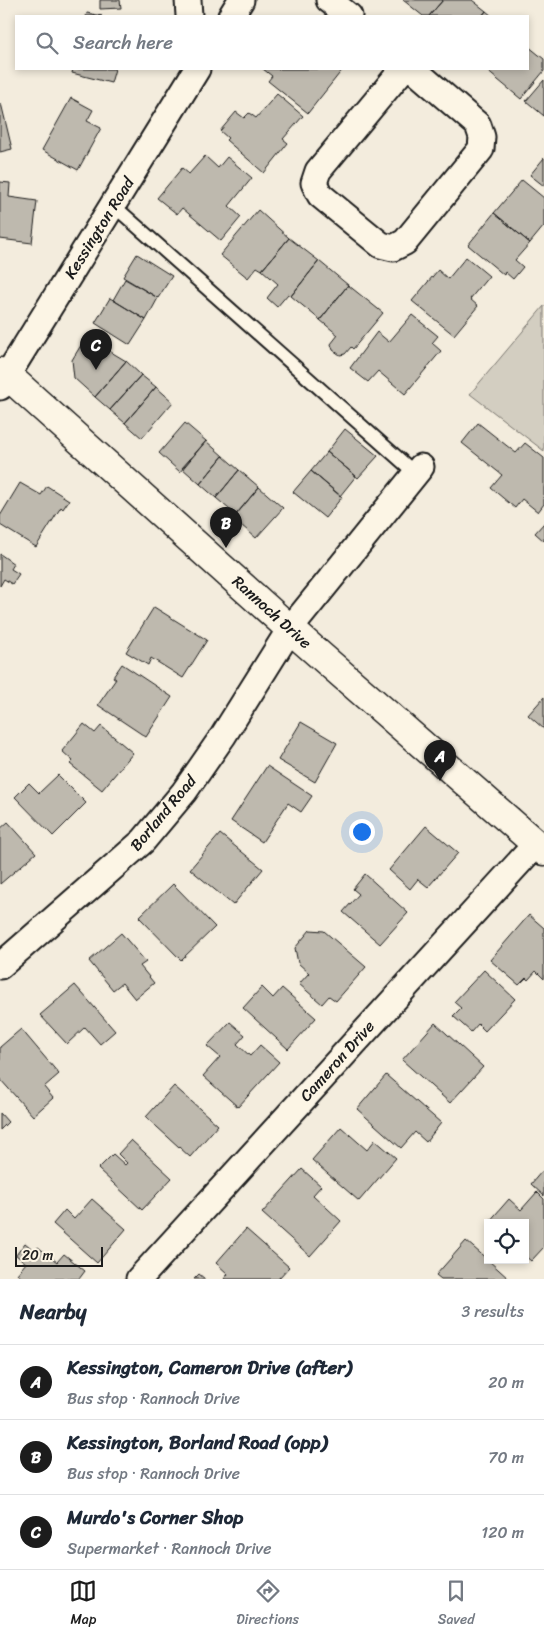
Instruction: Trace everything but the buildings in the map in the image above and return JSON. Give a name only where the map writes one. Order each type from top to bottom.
[{"type":"street","points":[[188,0],[190,15]]},
{"type":"street","points":[[232,15],[241,0]]},
{"type":"street","points":[[329,0],[348,15]]},
{"type":"street","name":"Kessington Road","points":[[2,378],[113,205],[196,70]]},
{"type":"street","points":[[402,70],[318,171],[314,183],[320,195],[381,246],[393,248],[405,242],[481,149],[482,137],[478,125],[413,70]]},
{"type":"street","name":"Rannoch Drive","points":[[2,378],[540,847]]},
{"type":"street","name":"Borland Road","points":[[0,966],[143,841],[184,792],[223,736],[290,628],[418,471]]},
{"type":"street","name":"Cameron Drive","points":[[139,1279],[540,847]]},
{"type":"lane","points":[[113,205],[418,471]]},
{"type":"shaded area","points":[[544,306],[544,451],[470,394]]},
{"type":"place","name":"Murdo's Corner Shop","points":[[96,370]]},
{"type":"place","name":"Kessington, Borland Road (opp)","points":[[226,548]]},
{"type":"place","name":"Kessington, Cameron Drive (after)","points":[[440,781]]}]
